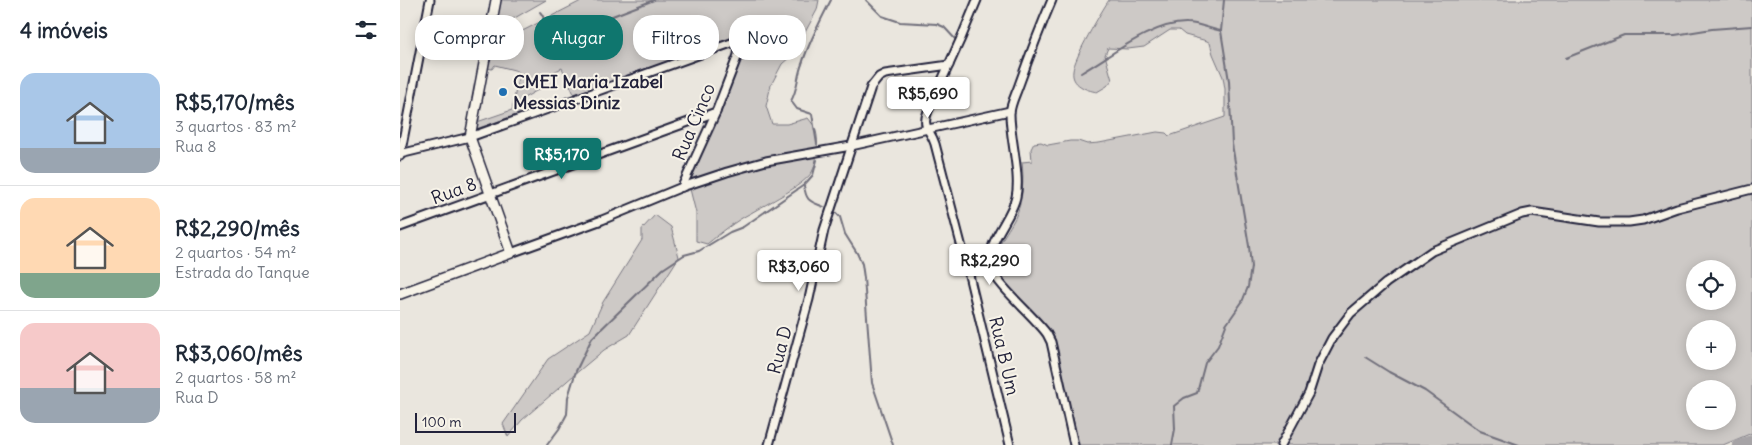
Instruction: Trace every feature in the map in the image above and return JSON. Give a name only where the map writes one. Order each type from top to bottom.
[{"type":"street","points":[[430,0],[400,155],[470,136]]},
{"type":"street","points":[[496,0],[470,136],[511,253]]},
{"type":"street","points":[[928,130],[926,117],[977,0]]},
{"type":"street","points":[[1052,0],[1038,31],[1010,112],[1018,178],[1017,195],[1010,216],[994,243],[990,260],[991,268],[999,281],[1047,334],[1074,445]]},
{"type":"street","name":"Rua Cinco","points":[[470,136],[734,42],[738,44],[738,55],[716,112],[682,187]]},
{"type":"street","name":"Rua D","points":[[769,445],[809,299],[824,230],[871,87],[879,77],[885,74],[949,65]]},
{"type":"street","name":"Rua 8","points":[[400,226],[716,112]]},
{"type":"street","points":[[400,294],[602,220],[682,187],[766,161],[851,146],[1010,112]]},
{"type":"street","name":"Rua B Um","points":[[928,130],[935,144],[1010,445]]},
{"type":"street","points":[[1281,445],[1309,393],[1318,365],[1337,332],[1351,313],[1378,289],[1432,251],[1532,212],[1600,222],[1629,222],[1643,220],[1677,208],[1752,189]]},
{"type":"street","points":[[968,271],[991,268]]},
{"type":"shaded area","points":[[498,0],[546,0],[520,15],[495,15]]},
{"type":"shaded area","points":[[583,0],[819,0],[817,10],[806,31],[806,15],[729,15],[729,40],[719,43],[719,15],[633,15],[633,60],[671,60],[574,94],[562,68],[543,77],[545,86],[522,99],[519,114],[476,129],[477,122],[512,110],[518,71],[495,65],[492,69],[487,68],[491,60],[524,60],[524,30],[534,25],[534,60],[623,60],[623,15],[554,15]]},
{"type":"shaded area","points":[[1109,0],[1752,0],[1752,433],[1723,445],[1075,445],[1054,341],[1041,322],[999,275],[996,266],[997,253],[1001,241],[1015,218],[1020,205],[1023,183],[1022,162],[1032,161],[1031,149],[1034,143],[1041,142],[1048,145],[1078,141],[1087,144],[1099,143],[1157,132],[1166,133],[1169,136],[1225,117],[1223,77],[1210,43],[1207,41],[1185,35],[1179,30],[1170,30],[1144,47],[1128,49],[1108,48],[1105,55],[1112,80],[1107,86],[1097,92],[1080,86],[1073,76],[1078,56]]},
{"type":"shaded area","points":[[739,60],[787,60],[782,64],[771,85],[766,106],[772,124],[787,124],[808,118],[813,124],[817,135],[817,146],[812,172],[792,189],[728,227],[707,244],[696,241],[696,213],[688,181]]},
{"type":"shaded area","points":[[655,215],[671,227],[679,257],[629,335],[604,350],[574,375],[522,420],[508,437],[503,424],[548,359],[590,331],[603,302],[642,240],[642,229]]},
{"type":"waterway","points":[[540,12],[552,42],[559,43],[575,40],[602,20],[654,0]]},
{"type":"waterway","points":[[817,144],[812,114],[797,109],[791,101],[808,48],[831,0]]},
{"type":"waterway","points":[[866,0],[882,16],[900,22],[937,24],[944,27],[956,40]]},
{"type":"waterway","points":[[1172,445],[1175,429],[1174,406],[1184,398],[1197,393],[1205,363],[1218,346],[1226,325],[1242,302],[1248,287],[1251,267],[1232,144],[1229,81],[1221,31],[1224,0]]},
{"type":"waterway","points":[[1081,73],[1132,41],[1160,28],[1187,23],[1221,31]]},
{"type":"waterway","points":[[1566,58],[1624,35],[1675,35],[1712,29],[1752,26]]},
{"type":"waterway","points":[[547,445],[567,414],[568,397],[576,371],[592,338],[663,269],[684,255],[699,251],[730,232],[743,227],[804,185],[813,175],[817,160]]},
{"type":"waterway","points":[[804,185],[809,200],[824,207]]},
{"type":"waterway","points":[[835,212],[840,217],[845,234],[862,264],[872,383],[893,445]]},
{"type":"waterway","points":[[1365,357],[1425,391],[1480,431],[1519,445]]},
{"type":"waterway","points":[[1738,445],[1752,441]]},
{"type":"place","name":"CMEI Maria Izabel Messias Diniz","points":[[503,92]]}]
